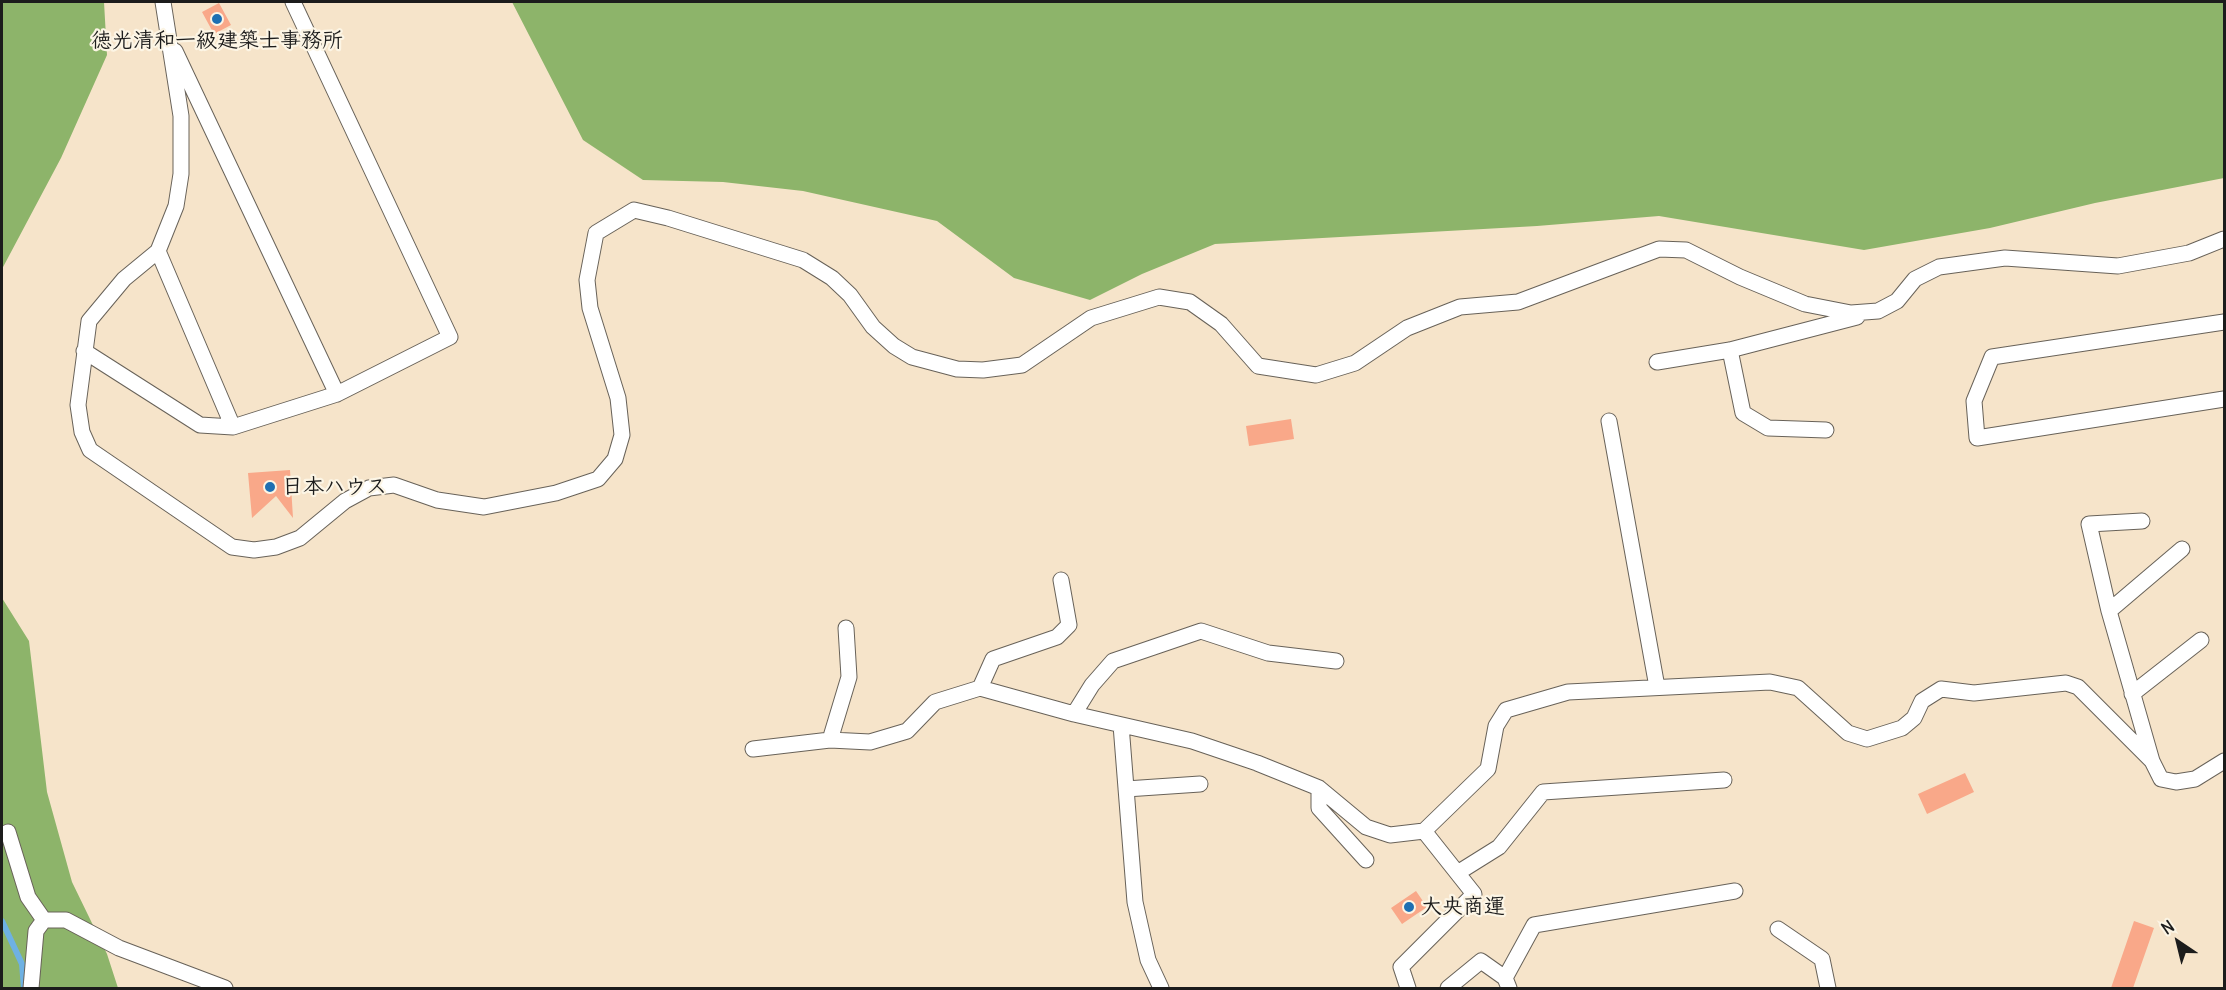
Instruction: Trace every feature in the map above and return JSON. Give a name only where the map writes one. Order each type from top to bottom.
[{"type":"street","points":[[163,2],[181,116],[181,174],[176,206],[158,251],[124,279],[89,321],[78,405],[82,432],[90,450],[232,547],[254,550],[276,547],[300,538],[345,501],[369,488],[394,485],[437,500],[484,507],[556,493],[598,479],[615,459],[622,435],[618,398],[590,308],[587,280],[596,233],[634,210],[668,218],[803,260],[832,278],[850,295],[873,327],[894,346],[912,357],[957,369],[983,370],[1022,365],[1091,318],[1159,297],[1190,302],[1221,324],[1258,366],[1316,375],[1355,363],[1407,328],[1460,307],[1518,302],[1659,249],[1686,250],[1740,277],[1805,304],[1851,313],[1878,311]]},
{"type":"street","points":[[84,351],[200,424],[233,427],[337,394],[450,337],[293,2]]},
{"type":"street","points":[[166,32],[337,394]]},
{"type":"street","points":[[1657,362],[1730,350],[1878,311],[1897,302],[1915,279],[1939,267],[2005,258],[2118,266],[2189,253],[2224,239]]},
{"type":"street","points":[[158,251],[233,427]]},
{"type":"street","points":[[2224,322],[1992,357],[1974,401],[1977,438],[2224,399]]},
{"type":"street","points":[[1730,350],[1743,413],[1768,428],[1826,430]]},
{"type":"street","points":[[1609,421],[1657,687]]},
{"type":"street","points":[[2142,521],[2089,524],[2109,611],[2152,761],[2161,779],[2176,782],[2195,779],[2224,761]]},
{"type":"street","points":[[2109,611],[2182,549]]},
{"type":"street","points":[[980,688],[993,659],[1057,638],[1069,625],[1062,580]]},
{"type":"street","points":[[830,740],[849,677],[846,628]]},
{"type":"street","points":[[1074,714],[1092,685],[1113,662],[1201,630],[1268,653],[1336,661]]},
{"type":"street","points":[[2132,694],[2201,640]]},
{"type":"street","points":[[753,748],[830,740],[870,742],[907,731],[936,702],[980,688],[1074,714],[1192,741],[1319,788],[1366,827],[1390,835],[1424,831],[1488,769],[1496,726],[1506,710],[1568,692],[1770,682],[1798,688],[1848,733],[1866,739],[1902,728],[1914,718],[1922,700],[1941,689],[1974,693],[2066,683],[2078,687],[2152,761]]},
{"type":"street","points":[[1121,725],[1135,902],[1148,960],[1161,988]]},
{"type":"street","points":[[1459,872],[1499,846],[1543,792],[1724,780]]},
{"type":"street","points":[[1126,789],[1200,784]]},
{"type":"street","points":[[1319,788],[1320,808],[1366,860]]},
{"type":"street","points":[[1408,988],[1401,967],[1474,894],[1459,872],[1424,831]]},
{"type":"street","points":[[8,832],[28,897],[44,920]]},
{"type":"street","points":[[1448,988],[1481,961],[1507,983],[1534,925],[1735,891]]},
{"type":"street","points":[[31,988],[36,932],[44,920]]},
{"type":"street","points":[[44,920],[66,920],[119,948],[225,988]]},
{"type":"street","points":[[1778,929],[1822,959],[1828,988]]},
{"type":"green space","points":[[2,2],[104,2],[107,55],[61,158],[2,269]]},
{"type":"green space","points":[[512,2],[2224,2],[2224,178],[2095,203],[1990,228],[1864,250],[1659,216],[1537,226],[1215,244],[1142,274],[1090,300],[1014,278],[937,221],[803,191],[723,182],[643,180],[583,140]]},
{"type":"green space","points":[[2,598],[29,641],[47,792],[72,882],[107,954],[118,988],[2,988]]},
{"type":"building","name":"徳光清和一級建築士事務所","points":[[219,3],[231,25],[214,34],[202,12]]},
{"type":"building","points":[[1291,419],[1294,439],[1249,446],[1246,426]]},
{"type":"building","name":"日本ハウス","points":[[290,470],[293,518],[276,496],[252,518],[248,473]]},
{"type":"building","points":[[1965,773],[1974,792],[1927,814],[1918,794]]},
{"type":"building","name":"大央商運","points":[[1416,891],[1427,907],[1402,924],[1391,908]]},
{"type":"building","points":[[2134,921],[2154,928],[2133,988],[2111,988]]},
{"type":"waterway","points":[[2,921],[22,964],[24,988]]},
{"type":"place","name":"徳光清和一級建築士事務所","points":[[217,19]]},
{"type":"place","name":"日本ハウス","points":[[270,487]]},
{"type":"place","name":"大央商運","points":[[1409,907]]}]
